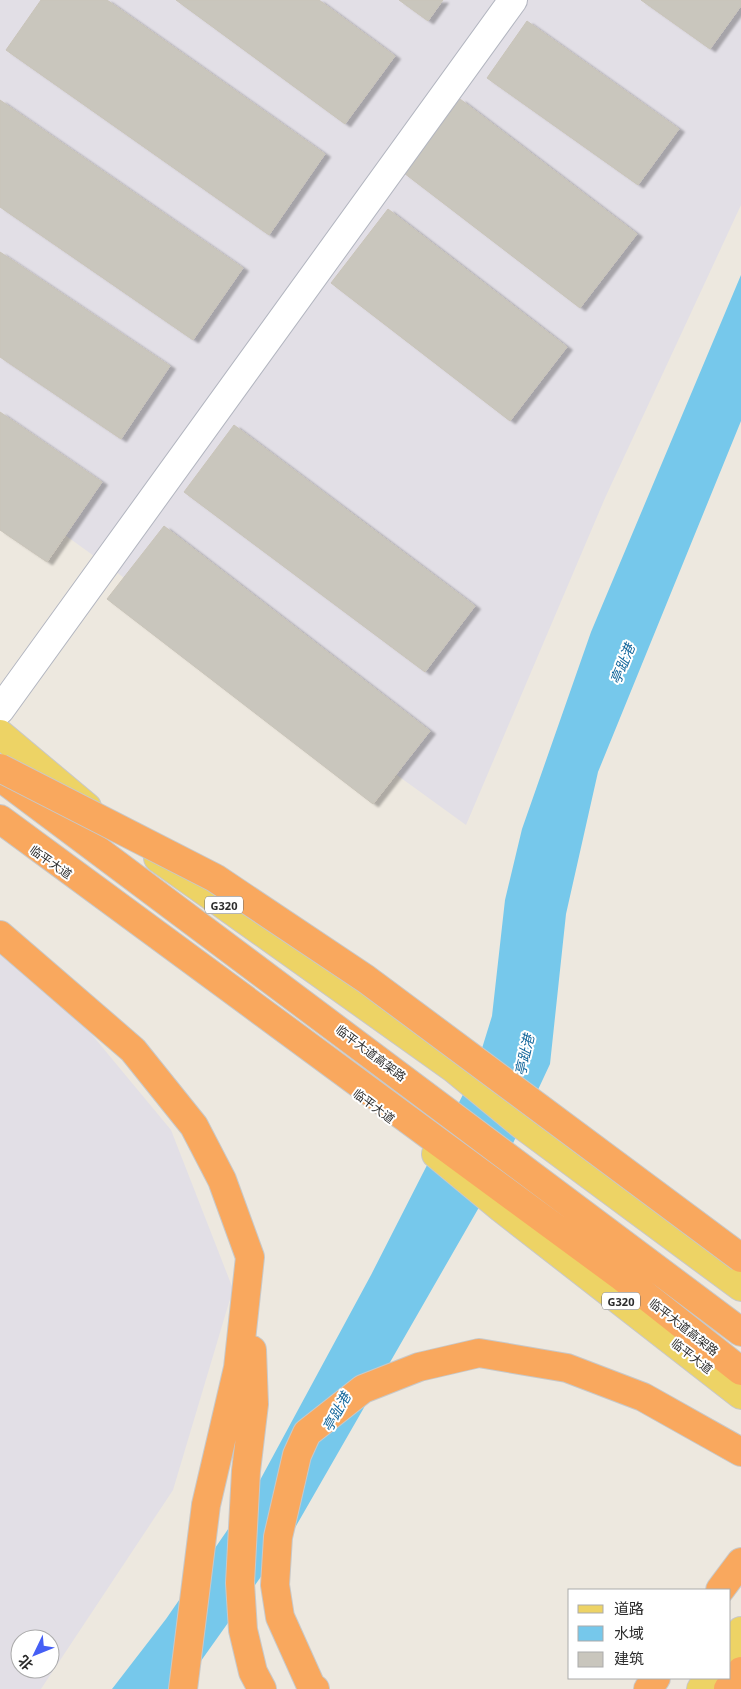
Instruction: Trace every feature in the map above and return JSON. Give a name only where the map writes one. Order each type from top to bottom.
[{"type":"highway","points":[[0,768],[223,883],[366,979],[741,1258]]},
{"type":"highway","name":"临平大道高架路","points":[[0,777],[741,1332]]},
{"type":"highway","name":"临平大道高架路","points":[[0,819],[622,1277],[741,1372]]},
{"type":"highway","points":[[0,935],[133,1050],[194,1126],[222,1180],[250,1256],[254,1404],[246,1471],[240,1583],[243,1630],[253,1672],[262,1689]]},
{"type":"highway","points":[[183,1689],[206,1505],[238,1368],[250,1256]]},
{"type":"highway","points":[[315,1689],[311,1686],[280,1617],[275,1585],[278,1537],[297,1455],[308,1433],[363,1389],[420,1367],[479,1353],[567,1368],[642,1397],[741,1452]]},
{"type":"highway","points":[[721,1589],[741,1562]]},
{"type":"highway","points":[[728,1689],[741,1670]]},
{"type":"main road","name":"G320","points":[[0,734],[96,814],[453,1068],[522,1125],[741,1287]]},
{"type":"main road","name":"临平大道","points":[[0,826],[81,883],[422,1143],[501,1208],[741,1394]]},
{"type":"main road","points":[[731,1647],[741,1632]]},
{"type":"street","points":[[0,710],[513,0]]},
{"type":"shaded area","points":[[0,0],[741,0],[741,205],[605,498],[466,825],[0,488]]},
{"type":"shaded area","points":[[0,924],[171,1130],[233,1289],[173,1490],[60,1660],[60,1629],[10,1629],[10,1679],[48,1679],[41,1689],[0,1689]]},
{"type":"water","name":"亭趾港","points":[[741,275],[741,421],[598,772],[566,914],[550,1064],[501,1169],[292,1533],[181,1689],[112,1689],[166,1619],[253,1493],[371,1275],[475,1071],[492,1016],[505,900],[522,829],[591,632]]},
{"type":"building","points":[[41,0],[107,0],[325,154],[269,235],[6,50]]},
{"type":"building","points":[[176,0],[319,0],[395,56],[345,124]]},
{"type":"building","points":[[399,0],[443,0],[428,21]]},
{"type":"building","points":[[641,0],[741,0],[741,6],[710,49]]},
{"type":"building","points":[[527,21],[679,129],[638,185],[487,78]]},
{"type":"building","points":[[460,99],[637,234],[580,308],[404,173]]},
{"type":"building","points":[[0,100],[243,268],[193,340],[0,207]]},
{"type":"building","points":[[388,209],[567,347],[510,421],[331,283]]},
{"type":"building","points":[[0,252],[170,366],[121,439],[0,357]]},
{"type":"building","points":[[0,412],[102,482],[47,562],[0,530]]},
{"type":"building","points":[[234,425],[475,606],[425,672],[184,492]]},
{"type":"building","points":[[164,526],[430,731],[373,804],[107,599]]}]
